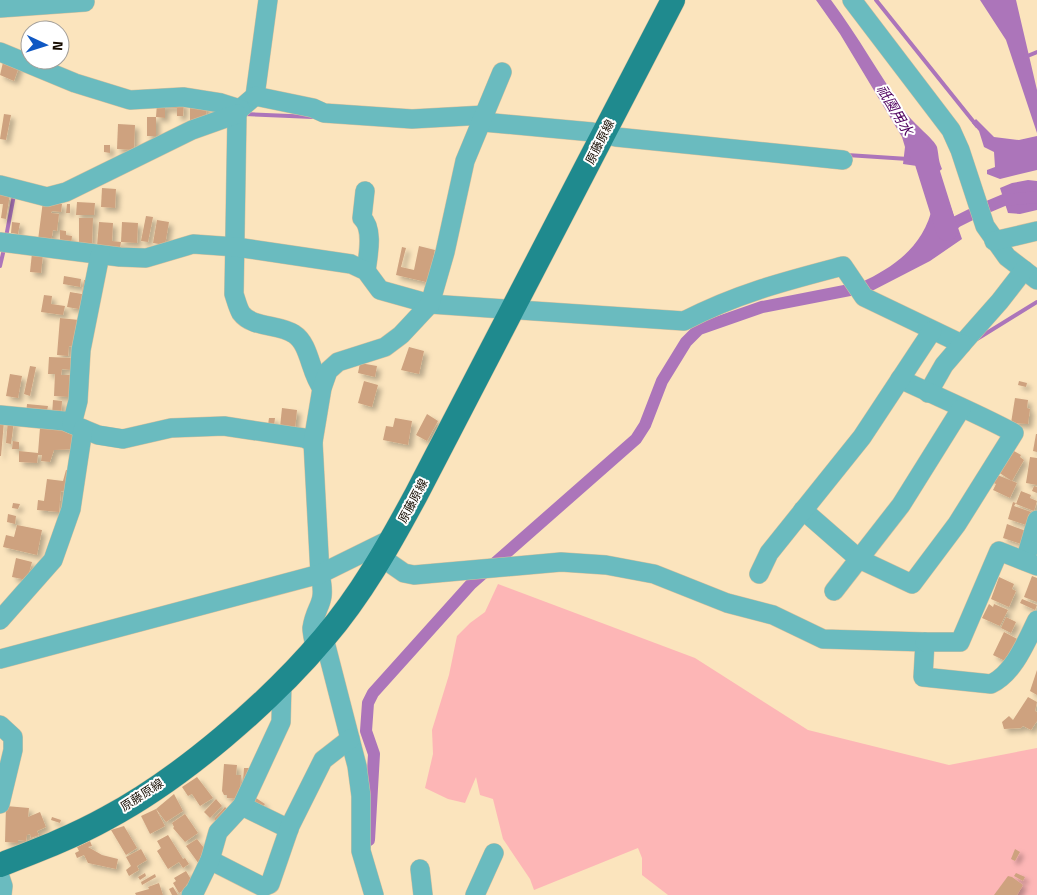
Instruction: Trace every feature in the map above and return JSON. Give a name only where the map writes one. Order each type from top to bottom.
[{"type":"main road","name":"原藤原線","points":[[0,865],[55,844],[108,818],[179,771],[239,722],[282,683],[320,642],[387,547],[604,135],[672,0]]},
{"type":"street","points":[[0,185],[47,197],[66,192],[192,130],[238,112],[255,96],[268,0]]},
{"type":"street","points":[[852,0],[951,130],[960,150],[985,226],[994,241],[1008,257],[1031,275],[1000,302],[962,344],[944,365],[928,392]]},
{"type":"street","points":[[0,8],[85,2]]},
{"type":"street","points":[[0,52],[75,83],[130,100],[183,97],[221,103],[238,112]]},
{"type":"street","points":[[374,895],[361,851],[361,796],[350,739],[320,642],[312,628],[323,600],[313,442],[322,388],[328,371],[338,362],[385,348],[401,335],[430,304],[445,252],[464,162],[484,119],[502,72]]},
{"type":"street","points":[[255,96],[313,108],[324,113],[412,119],[484,119],[604,135],[843,160]]},
{"type":"street","points":[[238,112],[234,294],[241,313],[253,321],[282,328],[295,334],[304,343],[314,378],[322,388]]},
{"type":"street","points":[[365,191],[362,218],[366,222],[369,246],[366,271]]},
{"type":"street","points":[[994,241],[1037,231]]},
{"type":"street","points":[[0,242],[100,255],[146,258],[193,244],[236,247],[351,264],[366,271],[380,290],[430,304],[684,321],[716,304],[747,292],[843,266],[858,289],[932,330],[962,344]]},
{"type":"street","points":[[0,620],[53,560],[72,509],[81,350],[100,255]]},
{"type":"street","points":[[759,574],[769,553],[862,437],[932,330]]},
{"type":"street","points":[[803,510],[859,559],[912,584],[957,524],[1014,433],[976,413],[961,409],[900,379]]},
{"type":"street","points":[[834,591],[901,505],[961,409]]},
{"type":"street","points":[[0,415],[46,418],[78,426],[98,435],[123,439],[170,428],[224,426],[304,438],[313,442]]},
{"type":"street","points":[[0,659],[320,574],[387,547],[404,573],[414,575],[561,562],[606,565],[654,574],[727,603],[773,615],[823,639],[960,642],[998,551],[1031,564],[1037,520]]},
{"type":"street","points":[[925,642],[923,677],[991,684],[1000,679],[1009,670],[1037,620]]},
{"type":"street","points":[[191,895],[195,891],[210,860],[218,832],[242,806],[281,722],[282,683]]},
{"type":"street","points":[[0,725],[13,737],[13,744],[0,804]]},
{"type":"street","points":[[210,860],[263,886],[270,884],[289,829],[323,760],[350,739]]},
{"type":"street","points":[[242,806],[289,829]]},
{"type":"street","points":[[475,895],[494,853]]},
{"type":"street","points":[[420,869],[423,895]]},
{"type":"street","points":[[0,877],[3,886],[2,895]]},
{"type":"shaded area","points":[[498,584],[695,658],[808,730],[949,765],[1037,748],[1037,895],[668,895],[642,875],[642,858],[638,848],[534,890],[530,879],[503,839],[493,799],[480,795],[476,777],[465,803],[448,799],[425,788],[433,754],[432,730],[449,675],[457,636],[485,612]]},
{"type":"water","points":[[816,0],[831,0],[906,113],[935,144],[942,169],[937,173],[927,174],[917,166],[903,164],[905,147],[902,137],[840,34]]},
{"type":"water","points":[[980,0],[1016,0],[1037,90],[1037,133],[1006,40]]},
{"type":"water","points":[[976,119],[994,137],[1019,140],[1037,136],[1037,170],[1000,179],[987,174],[987,170],[995,167],[994,152],[984,147],[979,131],[972,123]]},
{"type":"water","points":[[1028,180],[1037,181],[1037,210],[1020,214],[1008,213],[1000,188],[1012,183]]},
{"type":"water","points":[[949,202],[962,239],[930,261],[868,293],[860,283],[897,262],[907,253],[923,232],[933,205]]},
{"type":"building","points":[[4,58],[20,64],[14,81],[0,75]]},
{"type":"building","points":[[157,103],[184,103],[183,116],[177,116],[177,108],[165,108],[165,118],[156,117]]},
{"type":"building","points":[[190,103],[207,104],[206,120],[190,124]]},
{"type":"building","points":[[4,114],[11,115],[6,140],[0,139]]},
{"type":"building","points":[[147,117],[156,117],[156,136],[147,136]]},
{"type":"building","points":[[118,124],[135,125],[134,150],[117,149]]},
{"type":"building","points":[[104,145],[110,145],[110,153],[104,152]]},
{"type":"building","points":[[102,188],[116,189],[115,208],[101,207]]},
{"type":"building","points":[[0,193],[10,194],[6,219],[1,218],[3,204],[0,204]]},
{"type":"building","points":[[43,201],[62,204],[61,212],[52,211],[51,213],[59,214],[57,231],[53,230],[51,242],[38,240]]},
{"type":"building","points":[[77,202],[95,203],[94,215],[76,215]]},
{"type":"building","points":[[67,204],[70,204],[70,213],[66,213]]},
{"type":"building","points":[[146,216],[153,217],[148,242],[141,241]]},
{"type":"building","points":[[79,218],[93,218],[92,243],[79,243]]},
{"type":"building","points":[[157,220],[169,222],[165,245],[153,243]]},
{"type":"building","points":[[12,222],[20,223],[18,234],[11,233]]},
{"type":"building","points":[[99,222],[113,223],[112,241],[121,242],[120,248],[97,246]]},
{"type":"building","points":[[122,222],[138,223],[137,243],[121,242]]},
{"type":"building","points":[[60,230],[66,231],[66,235],[72,236],[71,245],[60,245]]},
{"type":"building","points":[[419,246],[435,250],[433,259],[439,260],[424,291],[426,282],[396,275],[402,247],[406,248],[401,267],[414,270]]},
{"type":"building","points":[[32,253],[43,254],[41,273],[30,272]]},
{"type":"building","points":[[64,276],[81,279],[80,287],[63,284]]},
{"type":"building","points":[[84,280],[92,281],[88,307],[80,305],[79,309],[67,307],[70,292],[82,294]]},
{"type":"building","points":[[44,295],[52,296],[51,304],[65,306],[63,315],[41,312]]},
{"type":"building","points":[[60,318],[79,320],[77,347],[69,346],[68,356],[57,355]]},
{"type":"building","points":[[409,347],[424,351],[419,374],[401,370]]},
{"type":"building","points":[[49,357],[72,358],[71,370],[62,369],[61,375],[70,375],[69,397],[54,396],[55,374],[48,374]]},
{"type":"building","points":[[360,363],[377,366],[375,377],[358,373]]},
{"type":"building","points":[[30,366],[36,367],[30,396],[24,394]]},
{"type":"building","points":[[10,374],[22,376],[18,398],[6,396]]},
{"type":"building","points":[[364,381],[378,385],[372,407],[358,403]]},
{"type":"building","points":[[1019,381],[1027,383],[1026,387],[1018,385]]},
{"type":"building","points":[[1015,398],[1028,400],[1027,408],[1030,409],[1028,424],[1011,423]]},
{"type":"building","points":[[53,400],[62,401],[61,415],[52,415]]},
{"type":"building","points":[[27,404],[48,406],[46,417],[26,415]]},
{"type":"building","points":[[282,408],[297,410],[295,429],[280,427]]},
{"type":"building","points":[[427,414],[438,421],[427,441],[416,435]]},
{"type":"building","points":[[269,418],[275,418],[274,426],[268,425]]},
{"type":"building","points":[[395,418],[412,421],[408,445],[383,440],[386,426],[393,427]]},
{"type":"building","points":[[0,420],[4,421],[1,456],[0,456]]},
{"type":"building","points":[[8,420],[14,421],[11,444],[6,443]]},
{"type":"building","points":[[40,428],[68,430],[67,433],[78,433],[77,449],[54,450],[50,462],[41,461],[42,455],[38,455],[37,463],[19,462],[19,451],[38,453]]},
{"type":"building","points":[[1037,434],[1037,452],[1033,451]]},
{"type":"building","points":[[13,441],[19,442],[19,449],[12,449]]},
{"type":"building","points":[[1014,451],[1021,455],[1020,457],[1024,460],[1012,481],[998,472]]},
{"type":"building","points":[[1030,457],[1037,458],[1037,485],[1026,483]]},
{"type":"building","points":[[66,470],[73,471],[70,492],[61,491],[59,512],[37,510],[38,500],[44,501],[47,479],[63,481]]},
{"type":"building","points":[[995,474],[1017,483],[1010,498],[993,490],[996,484],[991,482]]},
{"type":"building","points":[[1034,486],[1037,487],[1037,493],[1032,491]]},
{"type":"building","points":[[1021,491],[1031,495],[1030,498],[1037,501],[1034,511],[1016,504]]},
{"type":"building","points":[[1013,502],[1016,503],[1014,506],[1034,513],[1029,526],[1008,519]]},
{"type":"building","points":[[13,503],[20,504],[18,509],[12,508]]},
{"type":"building","points":[[8,514],[16,516],[15,524],[7,522]]},
{"type":"building","points":[[1007,524],[1026,531],[1021,544],[1003,538]]},
{"type":"building","points":[[17,525],[42,530],[37,555],[3,547],[6,535],[14,537]]},
{"type":"building","points":[[16,558],[32,562],[27,580],[12,577]]},
{"type":"building","points":[[1032,576],[1037,578],[1037,602],[1024,597]]},
{"type":"building","points":[[999,577],[1014,584],[1012,589],[1016,591],[1009,607],[991,599]]},
{"type":"building","points":[[1022,599],[1037,605],[1035,610],[1020,603]]},
{"type":"building","points":[[989,604],[993,607],[994,604],[1008,610],[1000,626],[982,618]]},
{"type":"building","points":[[1006,617],[1016,622],[1011,633],[1001,628]]},
{"type":"building","points":[[1004,632],[1021,641],[1010,657],[1007,656],[1005,661],[993,655]]},
{"type":"building","points":[[1037,670],[1037,695],[1030,691]]},
{"type":"building","points":[[1028,697],[1037,702],[1035,711],[1037,712],[1037,721],[1031,730],[1023,726],[1021,728],[1004,729],[1002,722],[1009,716],[1013,720]]},
{"type":"building","points":[[224,764],[237,765],[236,775],[241,775],[240,799],[227,798],[227,795],[224,795],[222,791]]},
{"type":"building","points":[[244,768],[250,768],[247,781],[243,780]]},
{"type":"building","points":[[197,777],[213,798],[200,806],[192,794],[188,796],[182,787]]},
{"type":"building","points":[[174,794],[183,811],[166,822],[156,809]]},
{"type":"building","points":[[256,798],[265,804],[260,811],[252,805]]},
{"type":"building","points":[[216,799],[222,806],[210,818],[204,812]]},
{"type":"building","points":[[6,806],[29,808],[28,817],[40,812],[46,827],[37,831],[39,835],[31,838],[30,834],[27,835],[26,841],[18,840],[18,843],[5,842]]},
{"type":"building","points":[[225,807],[229,811],[218,823],[214,819]]},
{"type":"building","points":[[156,809],[165,826],[150,834],[141,816]]},
{"type":"building","points":[[185,814],[198,833],[185,842],[173,828],[172,823]]},
{"type":"building","points":[[52,817],[61,820],[60,823],[51,820]]},
{"type":"building","points":[[124,826],[137,848],[126,855],[111,830]]},
{"type":"building","points":[[168,835],[183,859],[185,858],[189,864],[183,868],[179,862],[168,869],[157,851],[161,848],[157,841]]},
{"type":"building","points":[[197,839],[207,852],[201,855],[204,860],[199,864],[186,846]]},
{"type":"building","points":[[90,841],[92,846],[88,847],[102,855],[118,859],[116,869],[88,863],[84,855],[77,858],[75,853],[79,851],[77,847]]},
{"type":"building","points":[[141,849],[147,860],[137,866],[139,870],[129,876],[126,870],[131,866],[126,857]]},
{"type":"building","points":[[1015,849],[1020,852],[1015,861],[1011,859]]},
{"type":"building","points":[[186,871],[192,881],[186,885],[188,888],[179,893],[173,883],[176,881],[174,878]]},
{"type":"building","points":[[145,873],[146,876],[140,880],[138,877]]},
{"type":"building","points":[[1016,873],[1025,877],[1023,881],[1014,876]]},
{"type":"building","points":[[155,874],[156,877],[142,885],[141,882]]},
{"type":"building","points":[[1008,876],[1023,885],[1017,895],[994,895]]},
{"type":"building","points":[[159,883],[163,895],[136,895],[135,893],[149,889],[148,887]]},
{"type":"building","points":[[173,887],[178,895],[172,895],[169,889]]},
{"type":"waterway","points":[[876,0],[977,126]]},
{"type":"waterway","points":[[1025,57],[1037,52]]},
{"type":"waterway","points":[[245,114],[313,117]]},
{"type":"waterway","name":"祇園用水","points":[[917,147],[925,160],[947,230]]},
{"type":"waterway","points":[[847,155],[908,159]]},
{"type":"waterway","points":[[6,237],[14,195]]},
{"type":"waterway","points":[[985,208],[1004,200],[1037,197]]},
{"type":"waterway","points":[[944,233],[956,222],[970,215]]},
{"type":"waterway","points":[[0,266],[4,249]]},
{"type":"waterway","points":[[369,840],[374,754],[366,731],[368,703],[373,693],[471,584],[636,439],[645,425],[662,381],[686,342],[699,329],[762,307],[865,287]]},
{"type":"waterway","points":[[977,339],[1037,302]]}]
